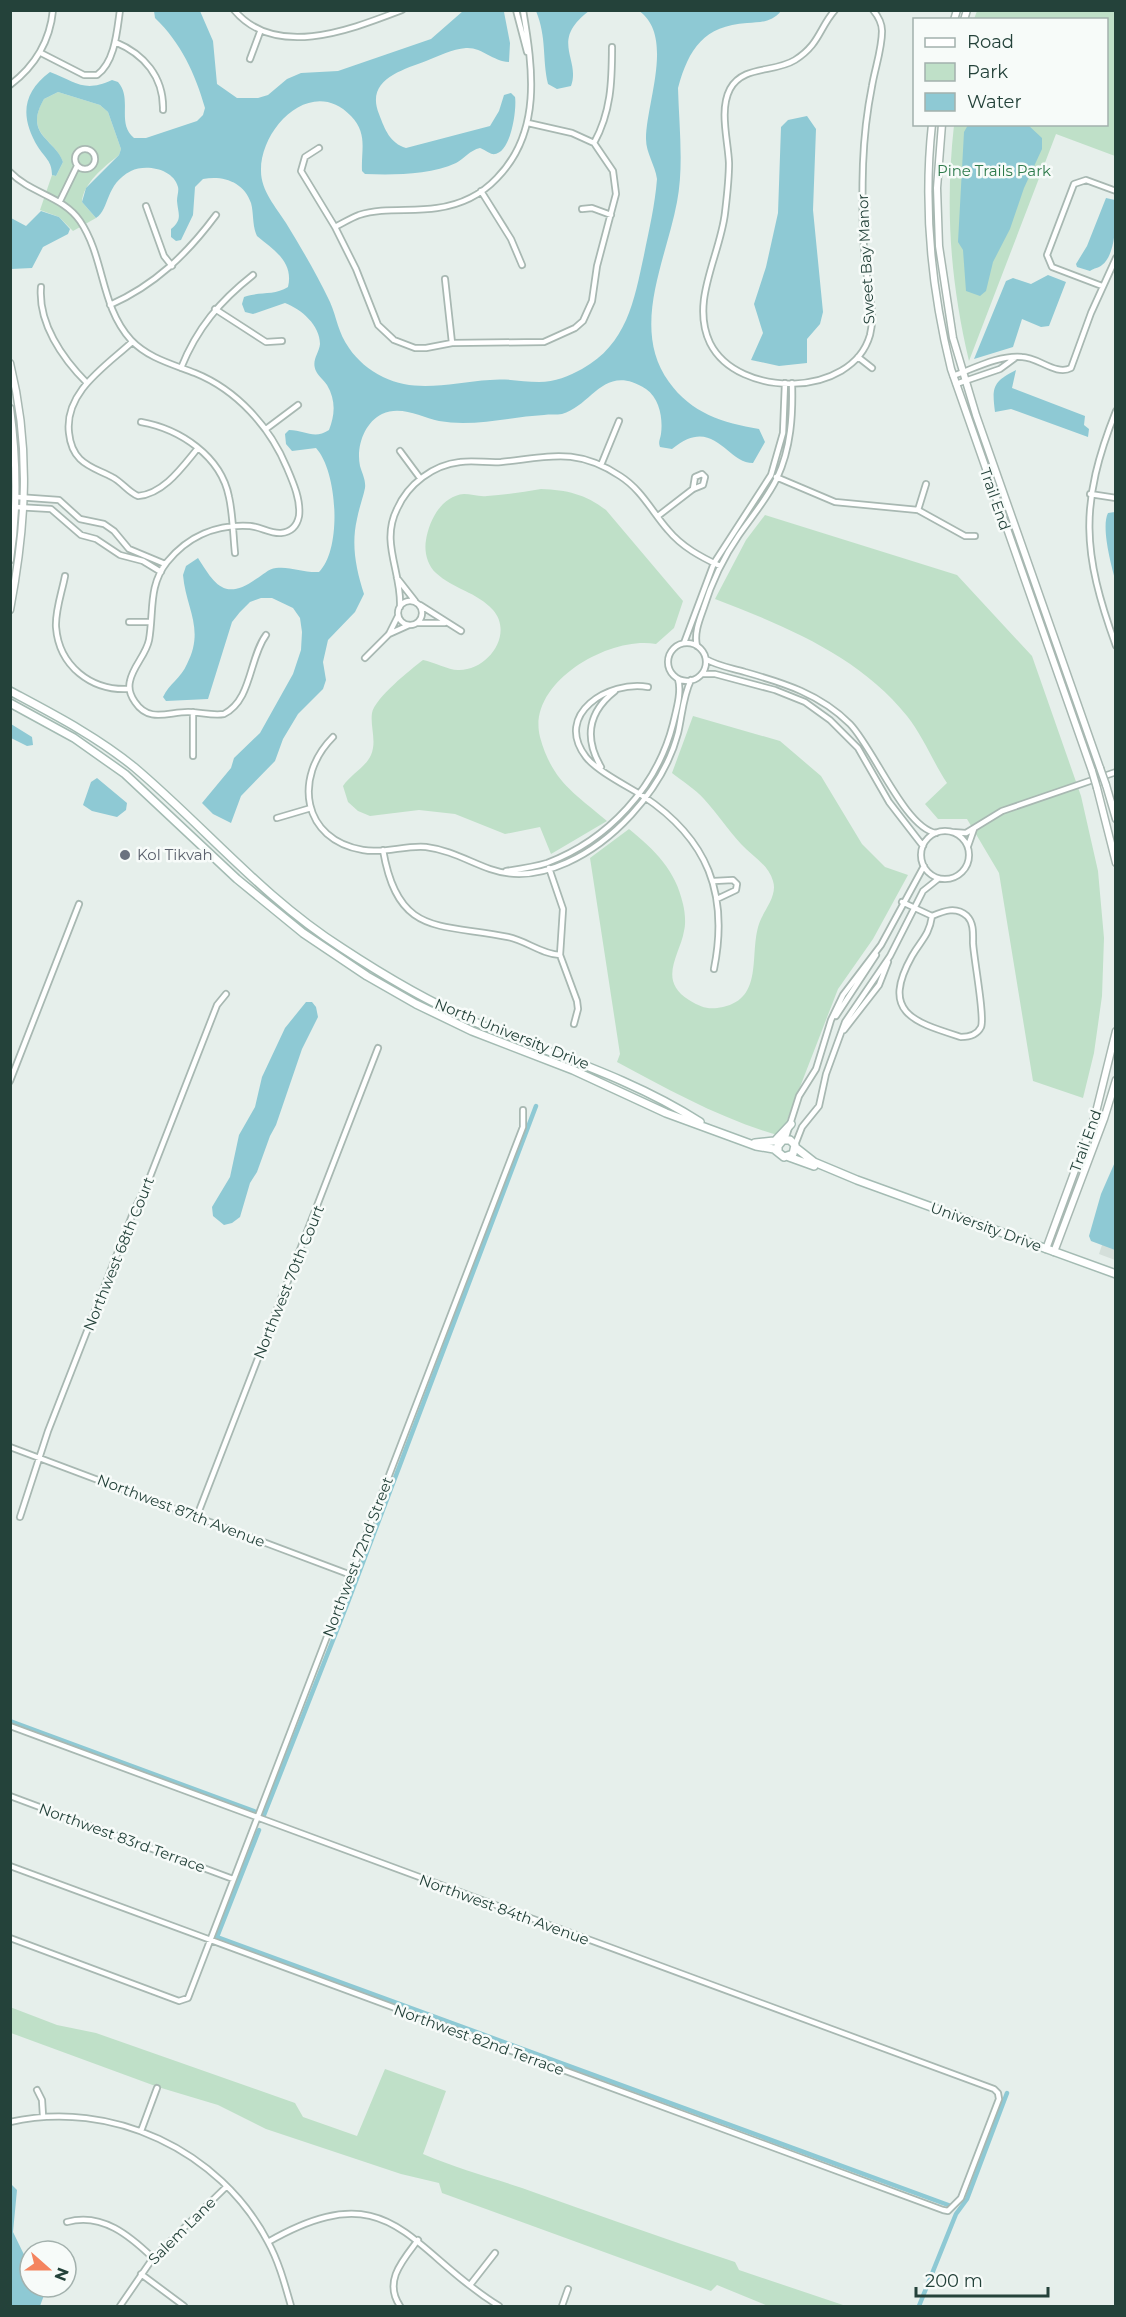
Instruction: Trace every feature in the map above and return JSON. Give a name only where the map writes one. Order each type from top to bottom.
[{"type":"main road","name":"North University Drive","points":[[10,691],[78,727],[133,766],[249,875],[304,923],[340,948],[442,1007],[605,1073],[707,1127]]},
{"type":"main road","name":"North University Drive","points":[[10,703],[74,738],[125,774],[237,879],[334,955],[416,1004],[450,1021],[573,1070],[666,1113],[749,1142]]},
{"type":"main road","points":[[334,955],[340,948]]},
{"type":"main road","points":[[773,1142],[792,1124]]},
{"type":"main road","points":[[778,1151],[779,1144],[784,1140]]},
{"type":"main road","points":[[784,1140],[795,1146],[789,1156],[749,1142],[784,1140]]},
{"type":"main road","name":"University Drive","points":[[795,1146],[814,1162],[856,1180]]},
{"type":"main road","name":"University Drive","points":[[789,1156],[1116,1274]]},
{"type":"street","points":[[10,85],[41,53],[53,10]]},
{"type":"street","points":[[41,53],[84,75],[91,76],[103,70],[115,42],[120,10]]},
{"type":"street","points":[[234,10],[260,32],[289,36],[345,31],[402,10]]},
{"type":"street","points":[[516,10],[530,63]]},
{"type":"street","points":[[335,227],[367,213],[453,205],[482,191],[506,169],[517,154],[528,123],[530,63],[523,10]]},
{"type":"street","points":[[835,10],[814,45],[786,65],[751,72],[738,79],[729,90],[725,106],[728,144],[726,202],[719,246],[702,302],[704,325],[717,354],[733,369],[754,378],[792,383],[838,372],[858,357],[872,368]]},
{"type":"street","name":"Sweet Bay Manor","points":[[858,357],[870,335],[872,315],[865,259],[862,186],[871,92],[882,31],[873,10]]},
{"type":"street","points":[[250,59],[260,32]]},
{"type":"street","points":[[115,42],[132,49],[147,63],[161,92],[163,110]]},
{"type":"street","points":[[594,143],[602,130],[610,98],[612,47]]},
{"type":"street","points":[[10,79],[23,73]]},
{"type":"street","points":[[319,148],[305,157],[301,171],[335,227],[378,324],[386,335],[415,348],[452,343],[544,342],[575,328],[583,321],[592,301],[597,266],[616,194],[613,171],[594,143],[572,133],[528,123]]},
{"type":"street","name":"Trail End","points":[[932,126],[928,188],[930,249],[938,310],[953,376],[1092,771],[1116,863]]},
{"type":"street","name":"Trail End","points":[[942,126],[937,188],[939,246],[946,307],[965,381],[1116,819]]},
{"type":"street","points":[[60,201],[77,166],[75,161],[78,152],[85,149],[92,152],[94,159],[91,167],[85,169],[77,166]]},
{"type":"street","points":[[10,172],[32,190],[60,201],[79,219],[94,248],[115,319],[132,342],[163,362],[198,374],[235,397],[266,429],[293,482],[299,514],[293,528],[276,533],[251,526],[232,526],[206,531],[194,537],[165,564],[152,592],[148,642],[133,671],[129,689],[137,706],[150,714],[159,716],[193,712],[217,715],[230,711],[249,681],[256,652],[266,635]]},
{"type":"street","points":[[1102,286],[1052,267],[1047,255],[1074,184],[1086,180],[1116,191]]},
{"type":"street","points":[[482,191],[511,239],[522,265]]},
{"type":"street","points":[[146,206],[164,256],[172,266]]},
{"type":"street","points":[[582,209],[592,208],[611,215]]},
{"type":"street","points":[[110,305],[142,288],[172,266],[198,239],[216,215]]},
{"type":"street","points":[[953,376],[996,361],[1016,358],[1026,358],[1062,370],[1071,368],[1102,286],[1116,258]]},
{"type":"street","points":[[181,368],[198,332],[215,309],[253,275]]},
{"type":"street","points":[[445,279],[452,343]]},
{"type":"street","points":[[41,287],[40,297],[54,343],[87,383]]},
{"type":"street","points":[[215,309],[266,342],[282,341]]},
{"type":"street","points":[[132,342],[78,394],[69,418],[70,441],[75,453],[91,468],[112,477],[138,496],[150,494],[168,481],[198,448]]},
{"type":"street","points":[[956,384],[1000,369],[1016,358]]},
{"type":"street","points":[[10,610],[20,558],[25,507],[22,430],[11,365]]},
{"type":"street","points":[[684,643],[714,563],[771,475],[783,433],[785,383]]},
{"type":"street","points":[[792,383],[790,435],[777,477],[720,566],[702,613],[696,634],[698,646],[706,658],[795,686],[836,711],[865,741],[904,808],[923,828],[936,833],[966,833],[1012,808],[1116,772]]},
{"type":"street","points":[[266,429],[298,405]]},
{"type":"street","points":[[10,408],[16,459],[16,507],[10,560]]},
{"type":"street","points":[[1116,411],[1098,459],[1090,494],[1089,535],[1093,568],[1103,611],[1116,646]]},
{"type":"street","points":[[601,465],[619,421]]},
{"type":"street","points":[[141,422],[170,430],[198,448],[219,471],[226,486],[235,553]]},
{"type":"street","points":[[400,451],[420,478]]},
{"type":"street","points":[[365,658],[389,634],[400,607],[390,548],[392,522],[403,497],[420,478],[459,462],[495,462],[538,455],[576,457],[601,465],[633,486],[678,540],[720,566]]},
{"type":"street","points":[[771,475],[835,502],[918,510],[965,536],[975,536]]},
{"type":"street","points":[[918,510],[926,484]]},
{"type":"street","points":[[658,516],[693,489]]},
{"type":"street","points":[[1090,494],[1116,498]]},
{"type":"street","points":[[16,497],[58,500],[80,519],[104,524],[114,531],[129,549],[165,564]]},
{"type":"street","points":[[16,507],[51,509],[81,535],[96,539],[115,553],[143,561],[161,572]]},
{"type":"street","points":[[396,575],[417,603],[422,615],[416,624]]},
{"type":"street","points":[[65,576],[56,624],[63,653],[85,679],[104,688],[129,689]]},
{"type":"street","points":[[400,607],[405,602],[417,603],[444,623],[460,631]]},
{"type":"street","points":[[398,615],[402,622],[409,625]]},
{"type":"street","points":[[129,622],[149,622]]},
{"type":"street","points":[[389,634],[409,625],[444,623]]},
{"type":"street","points":[[504,872],[547,862],[591,840],[625,811],[656,768],[670,734],[679,690],[678,679],[669,669],[669,658],[675,647],[684,643],[698,646]]},
{"type":"street","points":[[702,674],[706,658]]},
{"type":"street","points":[[678,679],[691,680],[702,674],[715,674],[775,690],[819,711],[842,729],[858,748],[897,813],[923,846]]},
{"type":"street","points":[[333,736],[319,751],[311,768],[308,788],[311,808],[327,832],[343,844],[361,850],[427,847],[461,855],[491,869],[529,875],[550,869],[594,847],[622,823],[645,798],[670,756],[691,680]]},
{"type":"street","points":[[648,687],[634,686],[597,696],[590,701],[578,722],[579,745],[587,758],[666,813],[688,835],[714,881],[720,935],[714,969]]},
{"type":"street","points":[[602,769],[591,747],[589,731],[599,706],[618,690]]},
{"type":"street","points":[[193,712],[193,756]]},
{"type":"street","points":[[277,818],[311,808]]},
{"type":"street","points":[[897,813],[904,808]]},
{"type":"street","points":[[842,1033],[879,985],[890,956],[923,891],[930,882],[938,879],[952,879],[962,873],[969,859],[968,848],[974,829]]},
{"type":"street","points":[[952,832],[960,837],[968,848]]},
{"type":"street","points":[[936,833],[923,846],[921,856],[924,866],[938,879]]},
{"type":"street","points":[[383,850],[391,885],[398,897],[427,922],[442,928],[522,940],[545,953],[560,955]]},
{"type":"street","points":[[547,862],[563,909],[560,955],[577,1001],[578,1009],[574,1024]]},
{"type":"street","points":[[829,1029],[868,968],[902,902],[924,866]]},
{"type":"street","points":[[714,881],[733,880],[737,884],[736,890],[717,899]]},
{"type":"street","points":[[902,902],[932,916],[955,910],[966,915],[972,926],[974,970],[983,1019],[978,1031],[967,1037],[961,1037],[914,1020],[899,1001],[906,969],[929,933],[932,916]]},
{"type":"street","points":[[10,1081],[79,904]]},
{"type":"street","points":[[784,1140],[792,1124],[799,1095],[816,1069],[843,995],[881,945]]},
{"type":"street","points":[[795,1146],[802,1127],[819,1106],[822,1087],[856,1003],[890,956]]},
{"type":"street","points":[[868,968],[877,975]]},
{"type":"street","name":"Northwest 68th Court","points":[[20,1517],[39,1458],[135,1209],[146,1187],[217,1005],[226,994]]},
{"type":"street","name":"Trail End","points":[[1046,1249],[1095,1116],[1116,1031]]},
{"type":"street","points":[[824,1047],[835,1051]]},
{"type":"street","name":"Northwest 70th Court","points":[[197,1516],[378,1048]]},
{"type":"street","name":"Trail End","points":[[1054,1252],[1107,1113],[1116,1080]]},
{"type":"street","name":"Northwest 72nd Street","points":[[10,1938],[185,2001],[523,1126],[523,1110]]},
{"type":"street","name":"Northwest 87th Avenue","points":[[10,1447],[351,1575]]},
{"type":"street","name":"Northwest 84th Avenue","points":[[10,1726],[998,2093],[999,2099],[961,2198],[948,2211]]},
{"type":"street","name":"Northwest 83rd Terrace","points":[[10,1796],[233,1879]]},
{"type":"street","name":"Northwest 82nd Terrace","points":[[10,1866],[948,2211]]},
{"type":"street","points":[[141,2131],[157,2088]]},
{"type":"street","points":[[37,2090],[42,2100],[43,2116]]},
{"type":"street","points":[[10,2122],[43,2116],[99,2119],[163,2140],[198,2162],[244,2206],[268,2242],[291,2307]]},
{"type":"street","name":"Salem Lane","points":[[120,2307],[153,2258],[226,2187]]},
{"type":"street","points":[[268,2242],[312,2220],[346,2214],[393,2223],[418,2240],[470,2285],[500,2307]]},
{"type":"street","points":[[67,2222],[80,2218],[111,2226],[136,2242],[153,2258]]},
{"type":"street","points":[[400,2306],[393,2292],[396,2272],[418,2240]]},
{"type":"street","points":[[470,2285],[495,2253]]},
{"type":"street","points":[[141,2274],[184,2306]]},
{"type":"street","points":[[562,2307],[568,2289]]},
{"type":"shaded area","points":[[1115,1206],[1115,1260],[1099,1254]]},
{"type":"green space","name":"Pine Trails Park","points":[[977,11],[1115,11],[1115,156],[1056,134],[969,361],[957,301],[951,243],[950,185],[954,126],[1108,126],[1108,18],[974,18]]},
{"type":"green space","points":[[58,92],[100,105],[108,112],[121,149],[119,155],[90,182],[83,195],[82,202],[96,218],[73,231],[59,217],[40,210],[52,175],[56,176],[63,162],[39,128],[38,111],[44,99]]},
{"type":"green space","points":[[541,489],[575,494],[591,500],[606,510],[683,601],[674,628],[656,644],[638,643],[617,647],[576,666],[559,681],[546,698],[539,717],[540,737],[558,776],[574,794],[607,821],[551,854],[540,827],[505,834],[455,814],[419,810],[370,816],[358,811],[348,802],[343,786],[371,755],[373,750],[372,713],[379,700],[423,660],[454,670],[469,669],[488,658],[499,640],[501,630],[499,620],[493,610],[480,599],[450,583],[430,566],[425,544],[433,518],[443,504],[456,496],[464,494],[494,496]]},
{"type":"green space","points":[[765,515],[957,575],[1032,656],[1081,796],[1098,871],[1104,938],[1102,996],[1094,1053],[1083,1098],[1033,1081],[999,873],[967,819],[938,819],[925,804],[947,783],[913,724],[888,695],[844,660],[794,632],[715,599],[746,540]]},
{"type":"green space","points":[[693,716],[780,741],[821,776],[862,844],[885,867],[908,875],[873,939],[838,989],[781,1136],[717,1113],[617,1062],[620,1054],[590,858],[629,829],[670,871],[680,892],[685,914],[682,940],[673,967],[674,984],[679,992],[689,1000],[706,1008],[723,1007],[736,1002],[745,994],[753,973],[759,924],[773,892],[771,875],[764,865],[741,844],[693,788],[672,773]]},
{"type":"green space","points":[[10,2007],[57,2025],[96,2033],[295,2103],[303,2117],[357,2136],[385,2069],[446,2091],[423,2154],[735,2262],[739,2270],[846,2306],[768,2306],[717,2285],[711,2291],[442,2193],[439,2183],[401,2174],[266,2129],[218,2105],[158,2087],[11,2033]]},
{"type":"water","points":[[154,11],[200,11],[213,41],[217,84],[237,98],[258,98],[268,95],[287,79],[301,73],[338,71],[431,39],[463,11],[504,12],[510,43],[509,62],[472,48],[451,51],[388,78],[377,93],[376,102],[381,120],[389,135],[396,143],[406,148],[490,126],[499,111],[504,95],[511,93],[515,97],[514,121],[508,140],[499,153],[492,154],[480,148],[456,163],[435,170],[399,174],[365,174],[362,171],[363,149],[360,129],[351,116],[336,105],[320,101],[305,104],[291,112],[269,138],[263,155],[261,171],[266,192],[320,282],[330,302],[342,337],[349,348],[364,364],[383,377],[409,385],[436,386],[496,380],[551,381],[582,369],[597,359],[619,334],[632,305],[636,289],[652,217],[657,179],[646,139],[657,53],[650,22],[639,11],[781,11],[766,21],[732,25],[709,34],[700,42],[687,61],[678,88],[679,188],[654,294],[651,317],[652,339],[658,361],[669,382],[678,393],[687,402],[709,415],[759,429],[765,442],[753,463],[743,461],[709,438],[699,436],[686,440],[672,449],[660,447],[661,416],[655,398],[646,389],[632,382],[620,380],[600,388],[582,403],[562,414],[465,423],[439,421],[404,411],[389,412],[376,418],[366,429],[359,451],[365,485],[355,529],[354,548],[364,594],[355,612],[328,640],[323,662],[326,680],[323,689],[298,714],[283,739],[275,761],[241,796],[231,823],[213,814],[202,803],[231,768],[234,758],[260,733],[293,674],[301,650],[300,618],[293,608],[272,598],[261,598],[250,602],[232,622],[208,699],[166,701],[163,697],[184,669],[192,652],[194,640],[193,619],[183,575],[186,566],[198,558],[215,582],[228,589],[245,586],[276,568],[319,572],[331,547],[334,529],[333,492],[329,474],[316,448],[292,451],[286,444],[285,434],[289,430],[319,434],[329,430],[333,402],[327,385],[315,367],[320,344],[313,324],[297,309],[285,303],[253,314],[245,312],[242,304],[244,297],[283,290],[288,287],[289,278],[288,270],[281,257],[257,236],[251,203],[238,185],[225,179],[203,179],[195,187],[193,215],[181,240],[176,241],[171,237],[171,229],[179,213],[178,187],[171,176],[158,169],[137,169],[123,176],[112,189],[104,209],[96,218],[82,202],[86,188],[119,155],[121,149],[108,112],[100,105],[58,92],[44,99],[38,111],[37,121],[39,129],[63,162],[56,176],[52,175],[49,163],[32,136],[27,116],[29,97],[34,88],[50,72],[80,85],[94,86],[112,80],[118,82],[124,96],[126,125],[134,138],[146,138],[197,121],[203,115],[205,108],[192,71],[180,48],[155,18]]},
{"type":"water","points":[[536,11],[589,11],[577,22],[568,41],[573,76],[571,86],[557,89],[548,84],[542,30]]},
{"type":"water","points":[[807,116],[816,129],[813,210],[823,312],[820,324],[807,339],[807,363],[779,366],[751,360],[763,333],[754,304],[766,267],[778,213],[781,127],[788,120]]},
{"type":"water","points":[[967,126],[1029,126],[1042,138],[1042,149],[1024,188],[1010,229],[993,262],[986,291],[980,296],[966,291],[963,250],[958,242],[964,132]]},
{"type":"water","points":[[1106,198],[1115,200],[1116,215],[1113,244],[1107,260],[1090,271],[1077,267],[1076,264],[1087,246]]},
{"type":"water","points":[[41,211],[59,217],[70,229],[68,234],[43,247],[32,268],[11,269],[11,218],[26,226]]},
{"type":"water","points":[[1048,275],[1066,282],[1049,326],[1041,327],[1022,319],[1013,347],[974,359],[1006,281],[1013,278],[1031,284]]},
{"type":"water","points":[[1016,370],[1012,388],[1085,416],[1084,425],[1089,429],[1088,437],[1011,409],[995,412],[995,386],[1002,378]]},
{"type":"water","points":[[1116,512],[1115,579],[1107,546],[1106,519],[1108,513]]},
{"type":"water","points":[[11,724],[32,737],[33,745],[27,746],[11,738]]},
{"type":"water","points":[[97,778],[127,803],[126,810],[117,817],[92,811],[83,805],[91,782]]},
{"type":"water","points":[[306,1002],[312,1002],[316,1007],[318,1017],[302,1049],[276,1125],[257,1172],[250,1183],[240,1217],[224,1225],[213,1216],[212,1207],[230,1177],[239,1135],[255,1107],[262,1077],[285,1028]]},
{"type":"water","points":[[1115,1162],[1115,1250],[1091,1241],[1089,1236],[1101,1194]]},
{"type":"water","points":[[11,2184],[17,2190],[13,2232],[18,2242],[18,2299],[43,2299],[40,2306],[11,2306]]},
{"type":"waterway","points":[[264,1815],[348,1602],[536,1106]]},
{"type":"waterway","points":[[10,1721],[256,1812]]},
{"type":"waterway","points":[[259,1830],[217,1937],[951,2206]]},
{"type":"waterway","points":[[919,2306],[956,2214],[967,2199],[1007,2093]]},
{"type":"place","name":"Kol Tikvah","points":[[125,855]]}]
